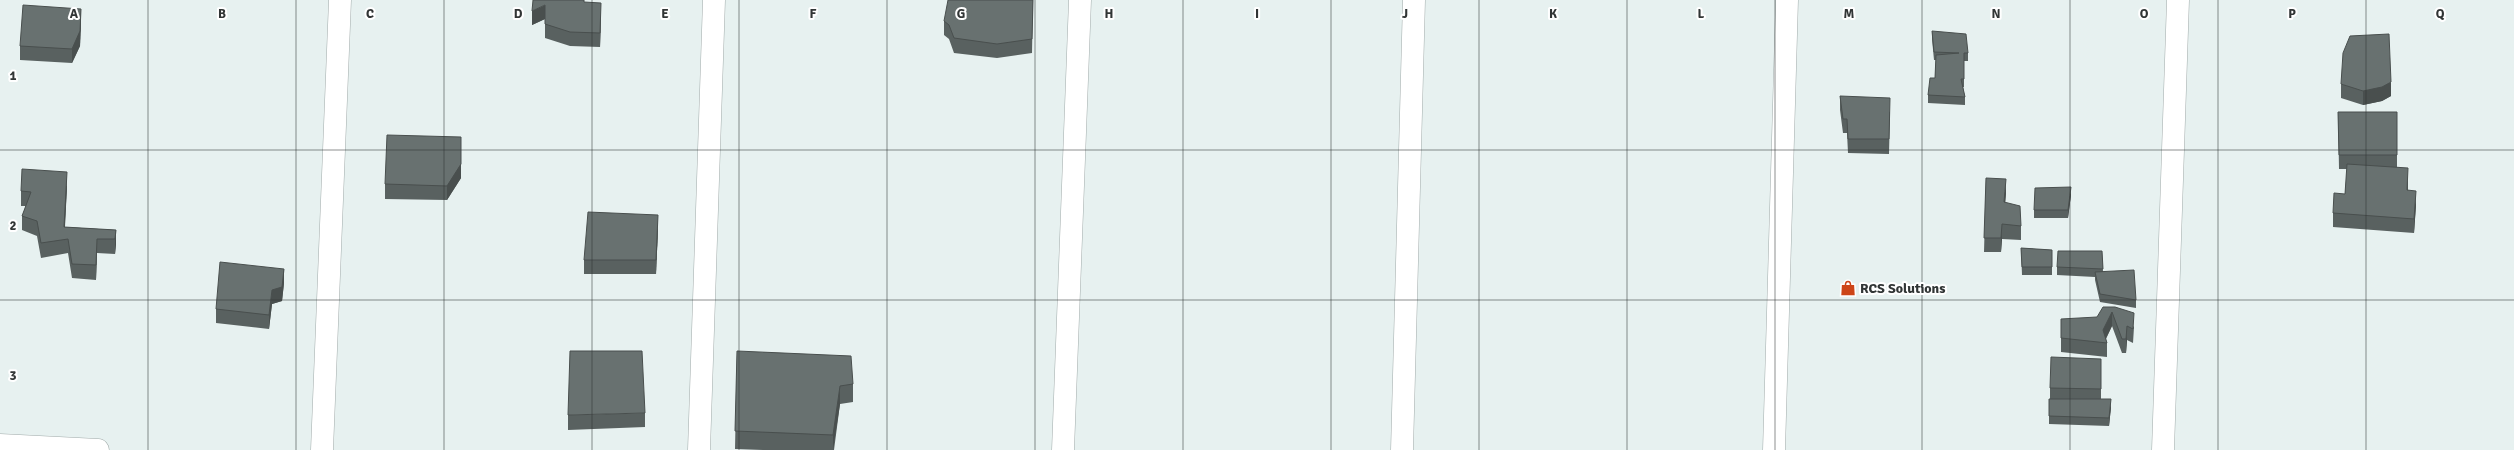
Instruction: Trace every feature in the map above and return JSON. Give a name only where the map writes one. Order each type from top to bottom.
[{"type":"street","points":[[322,450],[340,0]]},
{"type":"street","points":[[699,450],[714,0]]},
{"type":"street","points":[[1063,450],[1080,0]]},
{"type":"street","points":[[1402,450],[1414,0]]},
{"type":"street","points":[[1774,450],[1787,0]]},
{"type":"street","points":[[2163,450],[2178,0]]},
{"type":"street","points":[[0,445],[98,450]]},
{"type":"building","points":[[533,0],[584,0],[584,2],[601,3],[600,33],[570,32],[545,24],[545,5],[532,11]]},
{"type":"building","points":[[948,0],[1033,0],[1032,39],[997,44],[954,38],[949,25],[944,21]]},
{"type":"building","points":[[23,5],[81,9],[80,31],[72,49],[20,46]]},
{"type":"building","points":[[1932,31],[1966,34],[1968,53],[1964,53],[1964,79],[1961,79],[1965,97],[1928,95],[1930,78],[1935,78],[1936,55],[1959,53],[1934,52]]},
{"type":"building","points":[[2389,34],[2391,82],[2382,87],[2363,91],[2341,84],[2343,53],[2350,36]]},
{"type":"building","points":[[1840,96],[1890,98],[1889,139],[1848,139],[1847,119],[1843,119]]},
{"type":"building","points":[[2338,112],[2397,112],[2397,155],[2339,155]]},
{"type":"building","points":[[387,135],[461,137],[461,164],[447,186],[385,184]]},
{"type":"building","points":[[2347,164],[2408,168],[2407,190],[2416,191],[2414,219],[2333,213],[2334,193],[2345,194]]},
{"type":"building","points":[[22,169],[67,172],[64,227],[116,230],[115,239],[97,239],[96,265],[72,264],[68,239],[41,243],[37,221],[22,216],[31,192],[21,191]]},
{"type":"building","points":[[1986,178],[2006,179],[2004,202],[2020,206],[2021,226],[2002,224],[2001,238],[1984,238]]},
{"type":"building","points":[[2071,187],[2068,210],[2034,210],[2035,188]]},
{"type":"building","points":[[588,212],[658,215],[656,260],[584,260]]},
{"type":"building","points":[[2021,248],[2052,250],[2052,267],[2022,267]]},
{"type":"building","points":[[2058,251],[2102,251],[2103,269],[2057,267]]},
{"type":"building","points":[[220,262],[284,269],[282,287],[272,290],[269,315],[216,309]]},
{"type":"building","points":[[2134,270],[2136,300],[2100,294],[2095,272]]},
{"type":"building","points":[[2103,307],[2115,307],[2134,313],[2133,329],[2127,326],[2126,339],[2122,339],[2112,312],[2103,330],[2107,343],[2061,338],[2061,319],[2097,317]]},
{"type":"building","points":[[570,351],[642,351],[645,413],[568,415]]},
{"type":"building","points":[[737,351],[851,356],[853,384],[840,386],[833,435],[735,431]]},
{"type":"building","points":[[2051,357],[2101,359],[2101,389],[2050,388]]},
{"type":"building","points":[[2049,399],[2111,399],[2109,418],[2049,416]]},
{"type":"place","name":"RCS Solutions","points":[[1848,288]]}]
